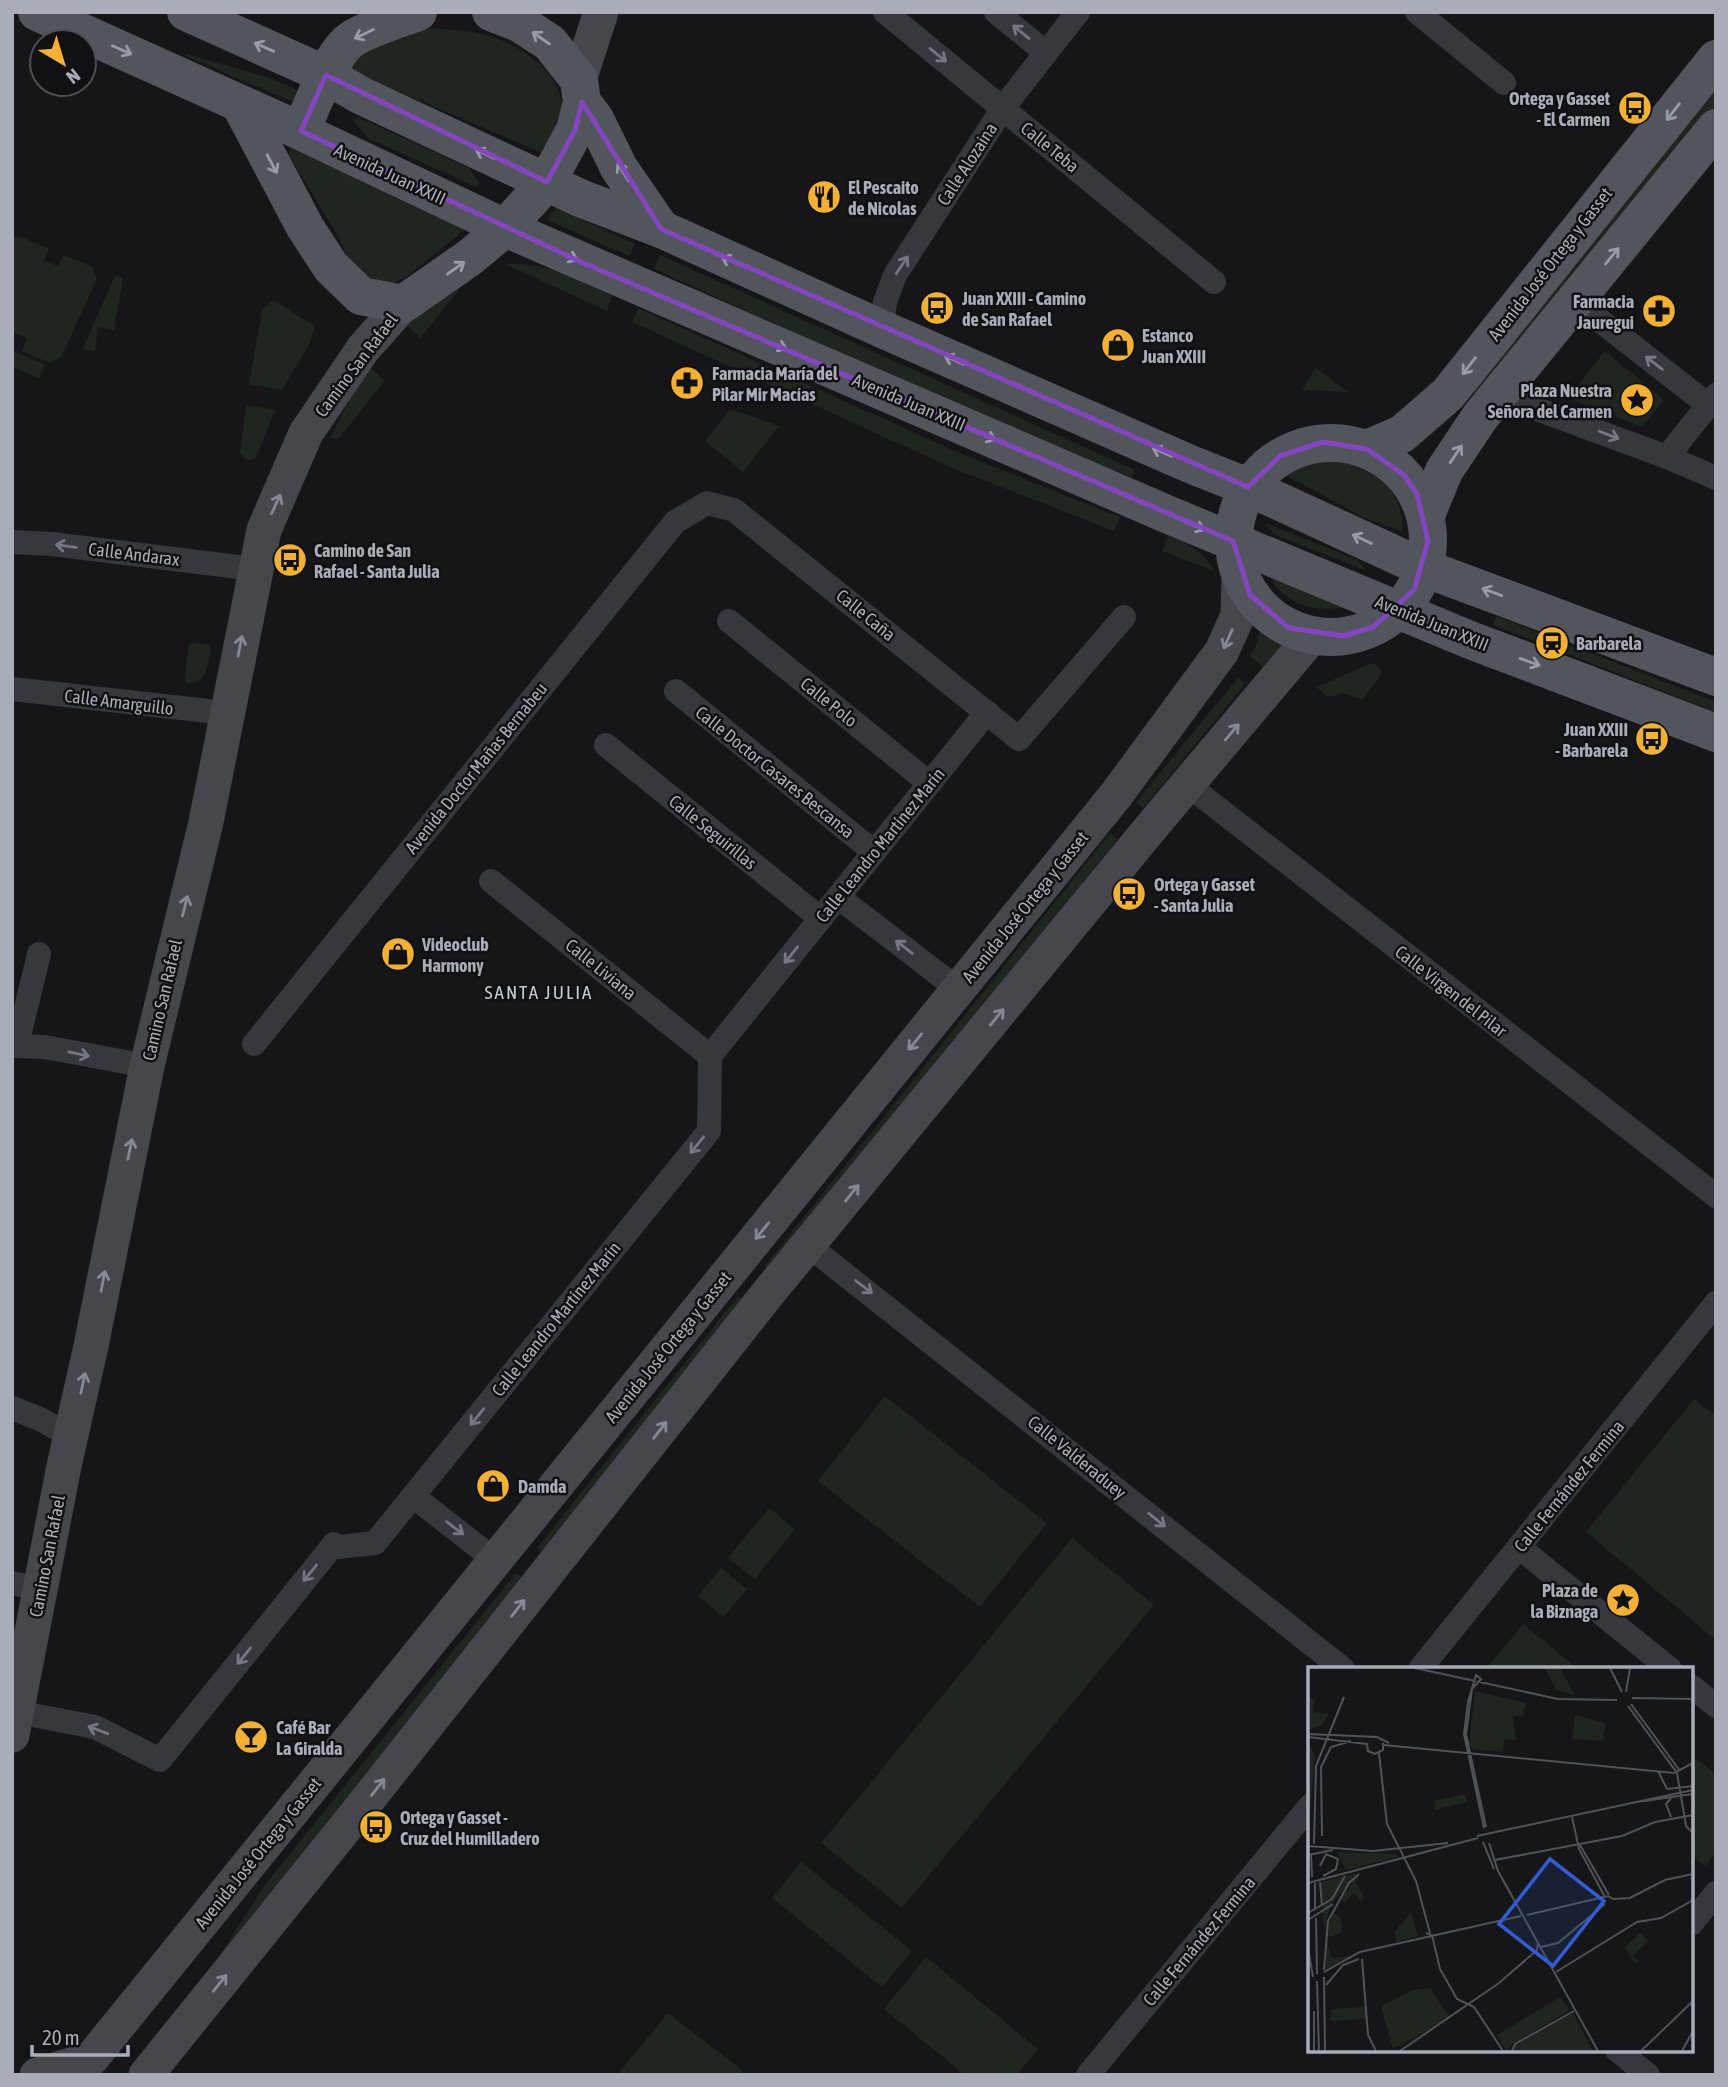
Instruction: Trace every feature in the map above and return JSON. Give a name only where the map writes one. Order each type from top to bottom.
[{"type":"main road","name":"Avenida Juan XXIII","points":[[37,12],[301,131],[505,228],[1236,557],[1399,610],[1470,640],[1716,733]]},
{"type":"main road","points":[[186,12],[326,75],[360,95],[579,198],[661,229],[882,329],[1248,487],[1424,568],[1716,677]]},
{"type":"main road","points":[[301,131],[326,75],[347,42],[418,12]]},
{"type":"main road","points":[[491,12],[521,24],[550,43],[580,91],[619,168],[661,229]]},
{"type":"main road","points":[[240,104],[305,227],[331,267],[361,296],[403,304],[469,258],[505,228],[547,182],[575,130],[580,91],[601,12]]},
{"type":"main road","name":"Avenida José Ortega y Gasset","points":[[1367,449],[1402,434],[1448,394],[1716,59]]},
{"type":"main road","points":[[1426,515],[1444,471],[1480,416],[1716,128]]},
{"type":"main road","name":"Camino San Rafael","points":[[15,1723],[27,1586],[72,1437],[146,1066],[206,821],[264,530],[306,433],[363,349],[403,304]]},
{"type":"main road","points":[[1323,442],[1367,449],[1388,460],[1418,494],[1426,515],[1428,541],[1424,568],[1414,590],[1399,610],[1373,627],[1344,636],[1313,635],[1289,628],[1267,614],[1250,595],[1236,557],[1237,513],[1248,487],[1280,456],[1323,442]]},
{"type":"main road","name":"Avenida José Ortega y Gasset","points":[[37,2075],[91,2059],[1135,771],[1222,651],[1238,615],[1236,557]]},
{"type":"main road","points":[[146,2075],[358,1812],[765,1297],[1313,635]]},
{"type":"street","name":"Calle Teba","points":[[885,12],[1214,282]]},
{"type":"street","points":[[996,12],[1045,52]]},
{"type":"street","name":"Calle Alozaina","points":[[882,329],[885,302],[895,275],[1003,108],[1078,12]]},
{"type":"street","points":[[1417,12],[1504,83]]},
{"type":"street","points":[[1575,301],[1712,400],[1667,457]]},
{"type":"street","points":[[1499,395],[1667,457],[1716,478]]},
{"type":"street","name":"Calle Caña","points":[[707,503],[734,510],[1018,739],[1124,617]]},
{"type":"street","name":"Avenida Doctor Mañas Bernabeu","points":[[254,1044],[675,522],[707,503]]},
{"type":"street","name":"Calle Andarax","points":[[12,541],[255,569]]},
{"type":"street","name":"Calle Polo","points":[[729,621],[929,783]]},
{"type":"street","name":"Calle Amarguillo","points":[[12,689],[226,713]]},
{"type":"street","name":"Calle Doctor Casares Bescansa","points":[[676,691],[874,852]]},
{"type":"street","name":"Calle Leandro Martínez Marín","points":[[15,1723],[95,1727],[160,1760],[334,1544],[338,1547],[376,1544],[709,1131],[710,1056],[987,712]]},
{"type":"street","name":"Calle Seguirillas","points":[[606,746],[820,918]]},
{"type":"street","name":"Calle Virgen del Pilar","points":[[1188,785],[1716,1196]]},
{"type":"street","name":"Calle Liviana","points":[[491,881],[710,1056]]},
{"type":"street","points":[[838,897],[958,989]]},
{"type":"street","points":[[39,954],[14,1045],[45,1047],[146,1066]]},
{"type":"street","name":"Calle Valderaduey","points":[[809,1245],[1340,1667]]},
{"type":"street","name":"Calle Fernández Fermina","points":[[1422,1667],[1716,1303]]},
{"type":"street","points":[[12,1408],[40,1419],[72,1437]]},
{"type":"street","points":[[413,1496],[495,1560]]},
{"type":"street","points":[[1520,1548],[1668,1667]]},
{"type":"street","points":[[1693,1688],[1716,1706]]},
{"type":"street","name":"Calle Fernández Fermina","points":[[1088,2075],[1308,1809]]},
{"type":"street","points":[[1693,1922],[1716,1893]]},
{"type":"street","points":[[1619,2052],[1648,2075]]},
{"type":"highlighted area","points":[[326,75],[547,182],[575,130],[582,102],[661,229],[1248,487],[1280,456],[1323,442],[1367,449],[1404,475],[1417,494],[1428,541],[1414,590],[1373,627],[1344,636],[1289,628],[1250,595],[1233,541],[581,262],[301,131]]},
{"type":"shaded area","points":[[432,28],[473,32],[499,39],[526,54],[549,75],[557,87],[561,115],[550,139],[540,152],[351,71],[359,54],[388,36]]},
{"type":"shaded area","points":[[186,54],[270,78],[300,91],[302,106],[188,57]]},
{"type":"shaded area","points":[[1716,88],[1716,105],[1478,396],[1470,390]]},
{"type":"shaded area","points":[[358,117],[469,168],[480,183],[476,187],[368,138],[352,120]]},
{"type":"shaded area","points":[[290,148],[467,228],[406,277],[391,284],[375,282],[351,264],[338,236],[289,156]]},
{"type":"shaded area","points":[[556,208],[635,244],[629,256],[547,220]]},
{"type":"shaded area","points":[[19,236],[49,249],[44,261],[58,266],[64,255],[92,267],[97,278],[62,356],[50,363],[22,351],[27,338],[12,332],[12,238]]},
{"type":"shaded area","points":[[660,255],[1135,470],[1132,477],[999,425],[654,269]]},
{"type":"shaded area","points":[[505,264],[535,265],[573,278],[612,296],[607,311]]},
{"type":"shaded area","points":[[115,275],[123,279],[114,330],[98,327],[95,351],[83,349]]},
{"type":"shaded area","points":[[454,284],[459,290],[420,338],[407,325]]},
{"type":"shaded area","points":[[273,300],[315,326],[310,343],[282,390],[249,384],[262,310]]},
{"type":"shaded area","points":[[638,308],[955,451],[1120,517],[1114,531],[950,467],[632,322]]},
{"type":"shaded area","points":[[12,351],[45,364],[39,378],[12,367]]},
{"type":"shaded area","points":[[1605,351],[1664,400],[1642,427],[1568,398]]},
{"type":"shaded area","points":[[370,368],[385,380],[339,438],[330,438],[356,388]]},
{"type":"shaded area","points":[[1316,368],[1348,392],[1302,390]]},
{"type":"shaded area","points":[[246,405],[275,410],[256,457],[252,460],[246,460],[240,453]]},
{"type":"shaded area","points":[[730,409],[779,426],[743,472],[705,441]]},
{"type":"shaded area","points":[[1336,460],[1363,469],[1384,483],[1398,504],[1403,532],[1363,517],[1287,476],[1306,465]]},
{"type":"shaded area","points":[[1265,523],[1358,560],[1367,571],[1273,534]]},
{"type":"shaded area","points":[[1168,536],[1195,549],[1214,571],[1162,551]]},
{"type":"shaded area","points":[[1274,579],[1348,607],[1325,609],[1297,603],[1272,582]]},
{"type":"shaded area","points":[[1496,616],[1716,702],[1716,712],[1493,625]]},
{"type":"shaded area","points":[[1261,629],[1274,640],[1291,644],[1265,668],[1250,656]]},
{"type":"shaded area","points":[[192,643],[207,644],[211,649],[203,677],[188,684],[185,681],[188,647]]},
{"type":"shaded area","points":[[1372,663],[1381,671],[1379,678],[1362,700],[1343,693],[1329,697],[1316,687]]},
{"type":"shaded area","points":[[1238,678],[1245,684],[1143,808],[1136,802]]},
{"type":"shaded area","points":[[1110,833],[1118,839],[771,1273],[764,1267]]},
{"type":"shaded area","points":[[738,1296],[747,1303],[546,1554],[537,1548]]},
{"type":"shaded area","points":[[885,1396],[1047,1523],[980,1607],[818,1481]]},
{"type":"shaded area","points":[[1694,1399],[1716,1416],[1716,1640],[1586,1532]]},
{"type":"shaded area","points":[[769,1508],[795,1529],[755,1579],[728,1558]]},
{"type":"shaded area","points":[[1072,1538],[1154,1605],[902,1908],[821,1843]]},
{"type":"shaded area","points":[[721,1568],[747,1589],[723,1617],[698,1596]]},
{"type":"shaded area","points":[[516,1573],[524,1579],[213,1966],[264,1886]]},
{"type":"shaded area","points":[[1523,1624],[1576,1667],[1488,1667]]},
{"type":"shaded area","points":[[1693,1757],[1716,1774],[1716,1852],[1705,1866],[1693,1857]]},
{"type":"shaded area","points":[[801,1862],[912,1951],[882,1987],[772,1898]]},
{"type":"shaded area","points":[[926,1957],[1038,2049],[1017,2075],[965,2075],[884,2009]]},
{"type":"shaded area","points":[[668,2013],[743,2071],[740,2075],[617,2075]]},
{"type":"place","name":"Ortega y Gasset - El Carmen","points":[[1635,108]]},
{"type":"place","name":"El Pescaito de Nicolas","points":[[824,197]]},
{"type":"place","name":"Juan XXIII - Camino de San Rafael","points":[[937,308]]},
{"type":"place","name":"Farmacia Jauregui","points":[[1659,311]]},
{"type":"place","name":"Estanco Juan XXIII","points":[[1118,345]]},
{"type":"place","name":"Farmacia María del Pilar Mir Macías","points":[[687,383]]},
{"type":"place","name":"Plaza Nuestra Señora del Carmen","points":[[1637,400]]},
{"type":"place","name":"Camino de San Rafael - Santa Julia","points":[[290,560]]},
{"type":"place","name":"Barbarela","points":[[1552,643]]},
{"type":"place","name":"Juan XXIII - Barbarela","points":[[1652,739]]},
{"type":"place","name":"Ortega y Gasset - Santa Julia","points":[[1129,894]]},
{"type":"place","name":"Videoclub Harmony","points":[[398,954]]},
{"type":"place","name":"Damda","points":[[493,1486]]},
{"type":"place","name":"Plaza de la Biznaga","points":[[1623,1600]]},
{"type":"place","name":"Café Bar La Giralda","points":[[251,1737]]},
{"type":"place","name":"Ortega y Gasset - Cruz del Humilladero","points":[[376,1827]]},
{"type":"district","name":"SANTA JULIA","points":[[539,992]]}]
